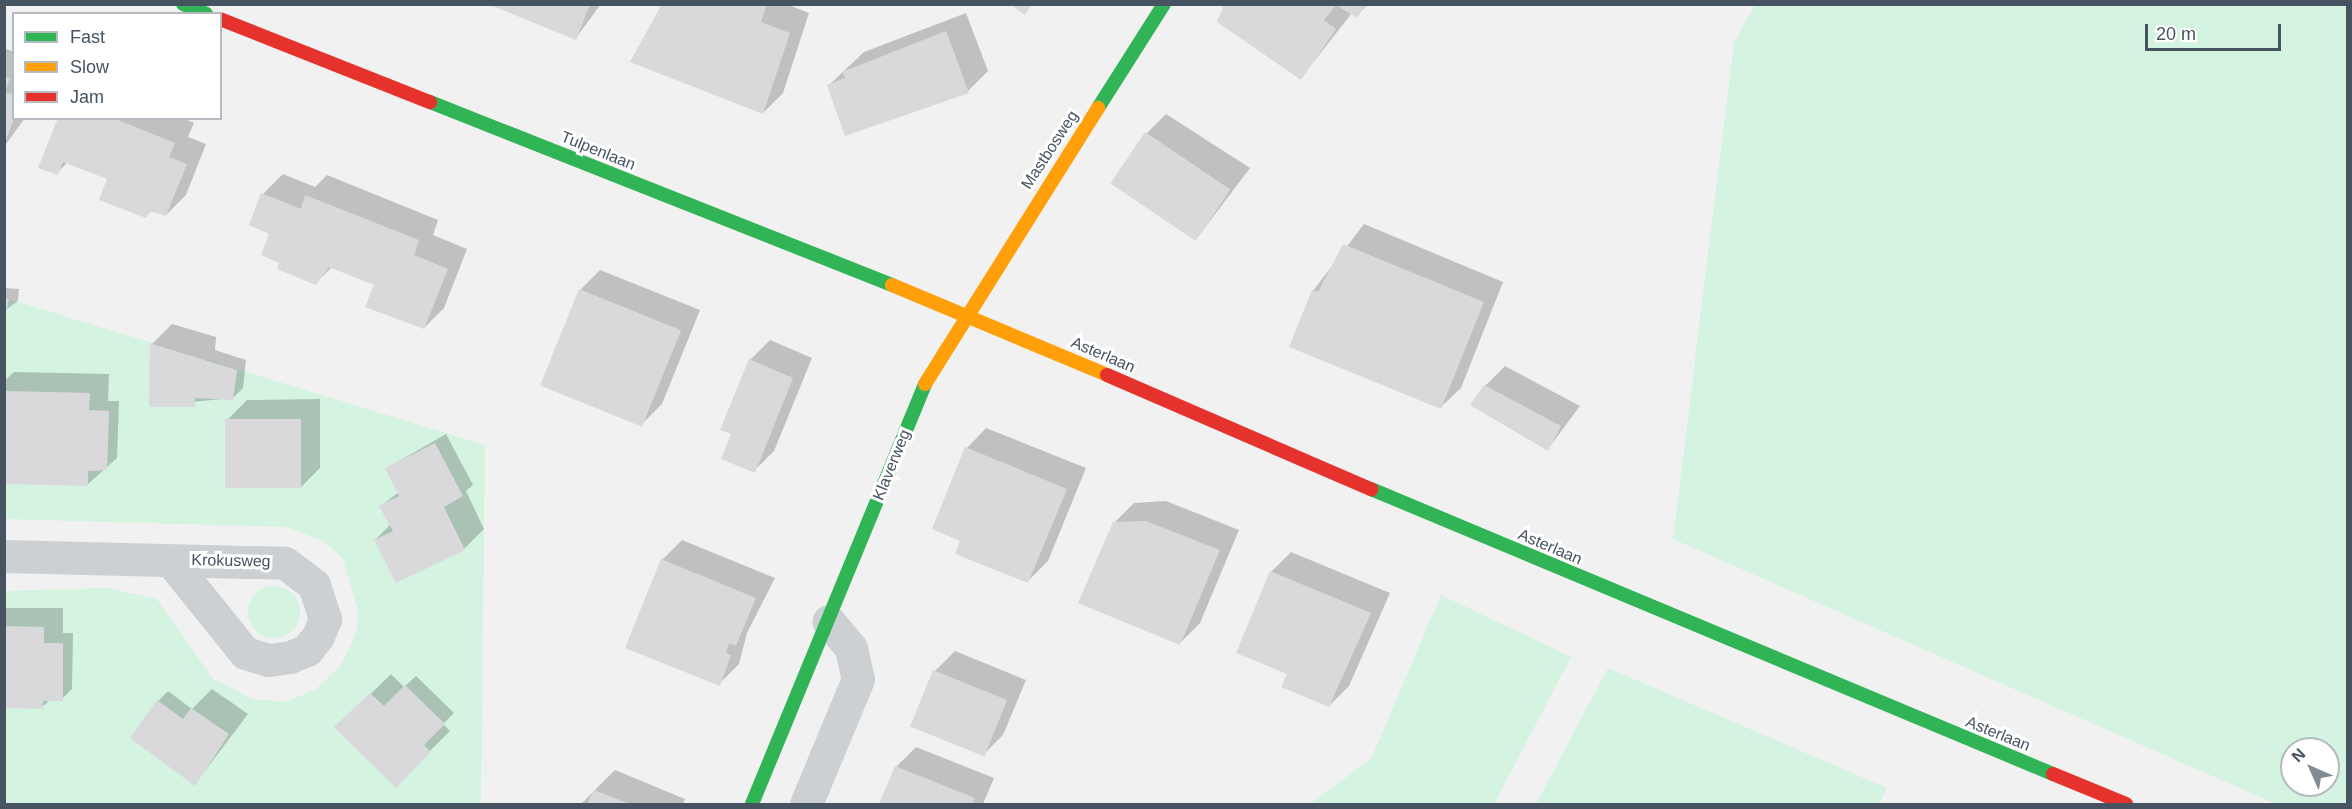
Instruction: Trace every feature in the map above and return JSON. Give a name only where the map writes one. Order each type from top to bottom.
[{"type":"street","points":[[183,4],[201,12]]},
{"type":"street","name":"Mastbosweg","points":[[964,313],[1164,4]]},
{"type":"street","name":"Tulpenlaan","points":[[222,20],[964,313]]},
{"type":"street","name":"Klaverweg","points":[[752,804],[930,372],[964,313]]},
{"type":"street","name":"Asterlaan","points":[[964,313],[1625,598],[2126,804]]},
{"type":"street","name":"Krokusweg","points":[[4,556],[171,561]]},
{"type":"street","points":[[806,804],[858,679],[852,648],[828,621]]},
{"type":"green space","points":[[1755,5],[2347,5],[2347,804],[2276,804],[1673,539],[1734,43]]},
{"type":"green space","points":[[5,298],[485,445],[481,804],[5,804],[5,708],[43,709],[43,701],[62,701],[63,643],[44,643],[5,626],[5,591],[107,588],[157,599],[213,679],[254,700],[287,701],[315,690],[340,667],[356,634],[358,610],[343,559],[323,541],[286,527],[5,519],[5,484],[87,486],[88,471],[107,470],[109,411],[89,410],[90,393],[5,391]]},
{"type":"green space","points":[[269,586],[279,586],[293,593],[300,612],[293,631],[279,638],[269,638],[259,634],[252,627],[248,617],[248,607],[252,597],[259,590]]},
{"type":"green space","points":[[1441,595],[1571,657],[1494,804],[1310,804],[1371,759]]},
{"type":"green space","points":[[1608,668],[1887,788],[1879,804],[1536,804]]},
{"type":"building","points":[[488,4],[590,4],[576,40]]},
{"type":"building","points":[[662,4],[767,4],[761,22],[790,33],[763,114],[630,62]]},
{"type":"building","points":[[1010,4],[1032,4],[1025,15]]},
{"type":"building","points":[[1224,4],[1366,4],[1357,18],[1336,5],[1324,20],[1336,29],[1301,80],[1217,22]]},
{"type":"building","points":[[946,31],[969,93],[845,136],[827,85],[845,78],[842,72]]},
{"type":"building","points":[[4,76],[10,78],[5,92],[12,94],[13,120],[5,143]]},
{"type":"building","points":[[57,120],[118,120],[175,143],[169,157],[187,164],[166,216],[150,211],[146,218],[99,200],[107,179],[63,162],[58,175],[38,168]]},
{"type":"building","points":[[1145,132],[1230,190],[1196,241],[1110,183]]},
{"type":"building","points":[[261,193],[301,209],[305,195],[419,240],[414,255],[448,269],[424,329],[365,307],[374,285],[329,267],[316,285],[277,269],[279,263],[261,255],[269,234],[249,225]]},
{"type":"building","points":[[1343,244],[1484,302],[1441,409],[1289,347],[1312,290],[1318,292]]},
{"type":"building","points":[[579,289],[681,330],[642,427],[540,385]]},
{"type":"building","points":[[4,298],[9,299],[6,314],[4,313]]},
{"type":"building","points":[[150,343],[237,370],[233,400],[195,398],[195,407],[149,407]]},
{"type":"building","points":[[749,359],[793,378],[755,473],[721,459],[731,434],[720,430]]},
{"type":"building","points":[[1484,385],[1561,426],[1548,451],[1470,405]]},
{"type":"building","points":[[4,391],[90,393],[89,410],[109,411],[107,470],[88,471],[88,486],[4,484]]},
{"type":"building","points":[[225,419],[301,419],[301,488],[225,488]]},
{"type":"building","points":[[435,443],[463,496],[444,507],[465,550],[396,583],[374,540],[393,531],[379,506],[399,496],[385,468]]},
{"type":"building","points":[[965,447],[1067,489],[1028,583],[955,554],[960,541],[932,529]]},
{"type":"building","points":[[1146,521],[1220,550],[1180,645],[1078,603],[1113,522]]},
{"type":"building","points":[[661,559],[756,598],[736,646],[729,643],[726,653],[731,655],[720,686],[625,648]]},
{"type":"building","points":[[1270,571],[1371,613],[1329,707],[1281,687],[1287,674],[1236,653]]},
{"type":"building","points":[[4,626],[44,627],[44,643],[63,643],[63,701],[43,701],[43,709],[4,708]]},
{"type":"building","points":[[933,670],[1007,700],[984,757],[910,727]]},
{"type":"building","points":[[405,685],[445,724],[424,745],[431,752],[396,788],[334,727],[370,693],[384,706]]},
{"type":"building","points":[[157,700],[183,719],[191,708],[229,734],[195,786],[130,738]]},
{"type":"building","points":[[895,766],[975,798],[972,804],[879,804]]},
{"type":"building","points":[[594,790],[630,804],[587,804]]},
{"type":"traffic: fast","points":[[183,4],[201,12]]},
{"type":"traffic: fast","points":[[1098,108],[1164,4]]},
{"type":"traffic: fast","points":[[430,102],[892,285]]},
{"type":"traffic: fast","points":[[752,804],[925,384]]},
{"type":"traffic: fast","points":[[1371,489],[2053,774]]},
{"type":"traffic: slow","points":[[925,384],[1098,108]]},
{"type":"traffic: slow","points":[[892,285],[1107,375]]},
{"type":"traffic: jam","points":[[222,20],[430,102]]},
{"type":"traffic: jam","points":[[1107,375],[1371,489]]},
{"type":"traffic: jam","points":[[2053,774],[2126,804]]}]
